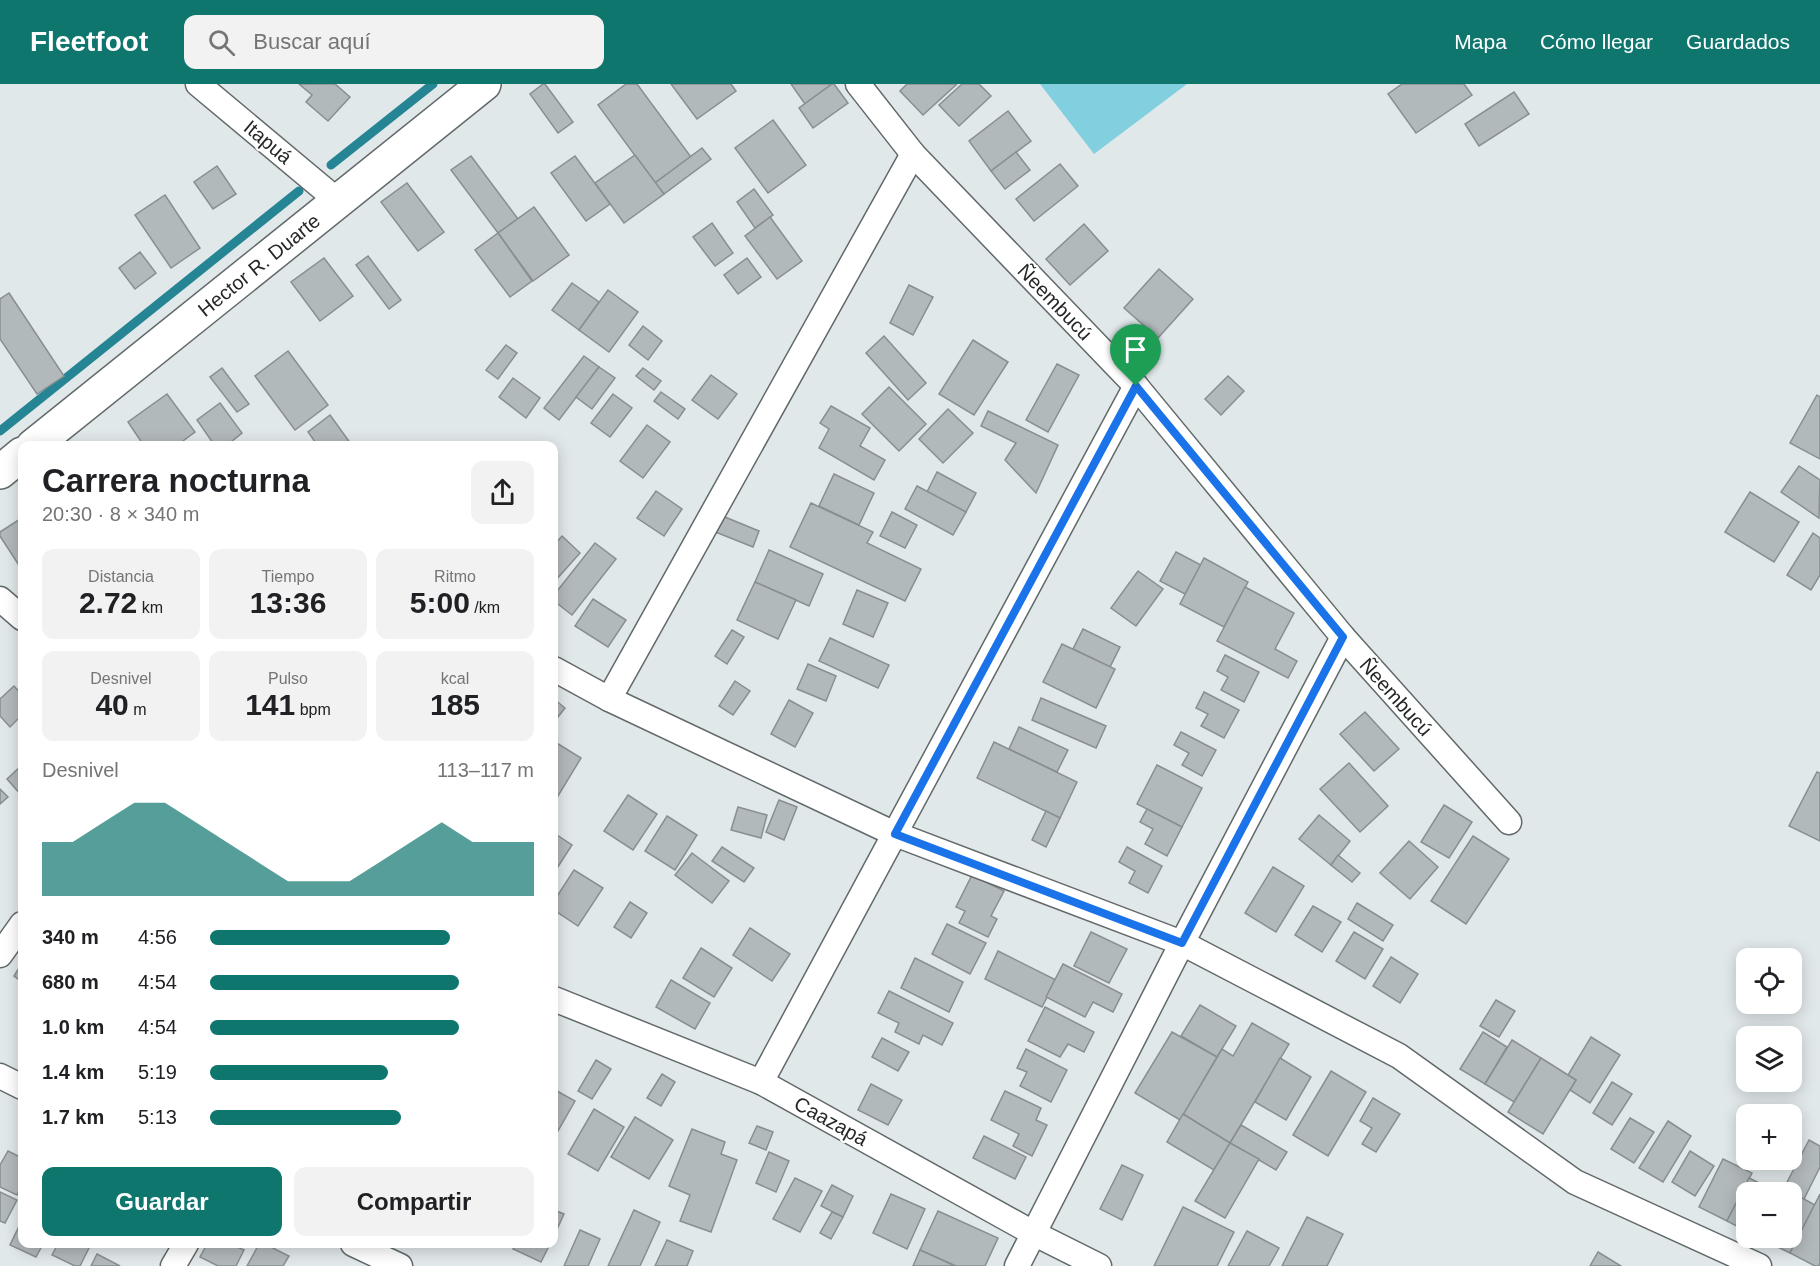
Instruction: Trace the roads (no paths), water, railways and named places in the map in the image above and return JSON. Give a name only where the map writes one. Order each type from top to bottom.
[{"type":"street","name":"Itapuá","points":[[198,84],[338,201]]},
{"type":"street","name":"Hector R. Duarte","points":[[39,441],[484,84]]},
{"type":"street","name":"Ñeembucú","points":[[858,84],[913,154],[1136,386],[1343,637],[1509,822]]},
{"type":"street","points":[[609,699],[913,154]]},
{"type":"street","points":[[761,1083],[1136,386]]},
{"type":"street","points":[[0,472],[18,457]]},
{"type":"street","points":[[0,599],[18,615]]},
{"type":"street","points":[[1017,1266],[1182,943],[1343,637]]},
{"type":"street","points":[[558,671],[609,699],[895,834],[1182,943],[1399,1056],[1575,1182],[1759,1266]]},
{"type":"street","points":[[0,955],[18,930]]},
{"type":"street","name":"Caazapá","points":[[558,1001],[761,1083],[1033,1233],[1099,1266]]},
{"type":"street","points":[[0,1076],[18,1085]]},
{"type":"street","points":[[173,1266],[184,1248]]},
{"type":"street","points":[[362,1248],[400,1266]]},
{"type":"waterway","points":[[331,165],[433,84]]},
{"type":"waterway","points":[[0,431],[299,191]]}]
